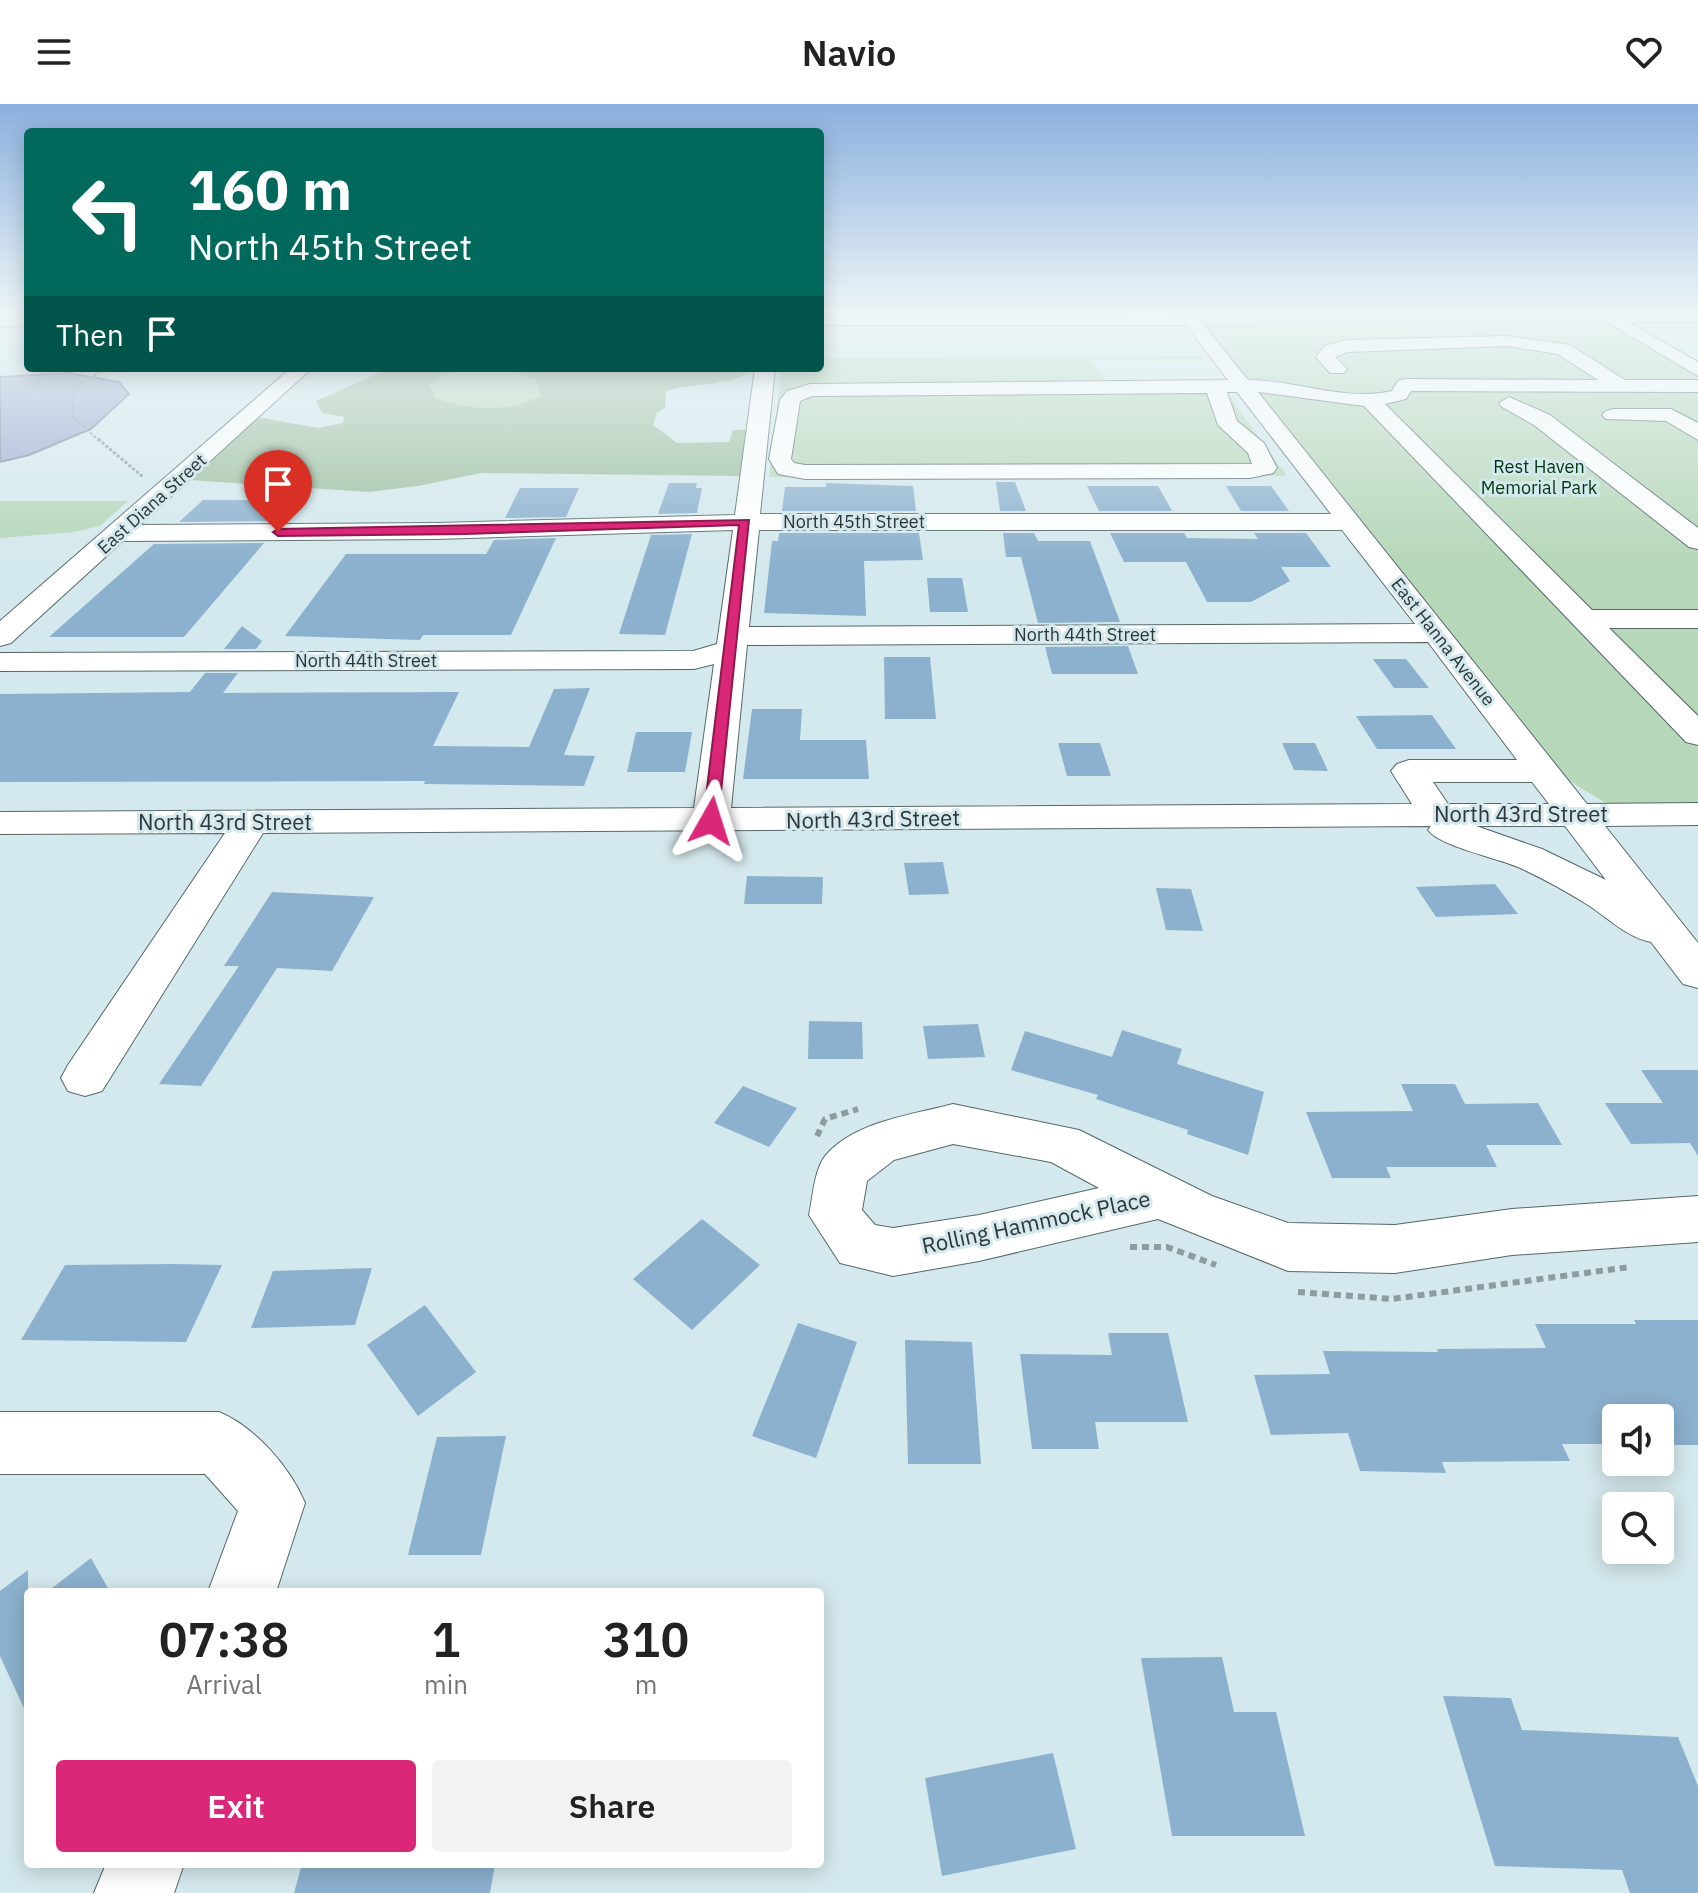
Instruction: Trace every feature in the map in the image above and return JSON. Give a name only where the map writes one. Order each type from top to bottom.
[{"type":"street","name":"East Diana Street","points":[[0,637],[271,396]]},
{"type":"street","points":[[711,821],[745,522],[772,396]]},
{"type":"street","points":[[793,396],[780,459],[786,469],[821,472],[1250,471],[1265,468]]},
{"type":"street","points":[[1229,396],[1230,426],[1258,450],[1265,468],[1270,471],[1308,472]]},
{"type":"street","name":"East Hanna Avenue","points":[[1237,396],[1308,472],[1437,633],[1689,962]]},
{"type":"street","points":[[1327,396],[1388,411],[1698,735]]},
{"type":"street","points":[[1388,411],[1398,396]]},
{"type":"street","points":[[1639,396],[1698,433]]},
{"type":"street","points":[[1671,415],[1510,410],[1542,420],[1698,541]]},
{"type":"street","name":"North 45th Street","points":[[120,533],[437,531],[745,522],[1348,522]]},
{"type":"street","points":[[1584,619],[1698,619]]},
{"type":"street","name":"North 44th Street","points":[[0,662],[694,660],[731,643],[1437,633]]},
{"type":"street","points":[[1437,815],[1409,771],[1544,771]]},
{"type":"street","name":"North 43rd Street","points":[[0,823],[1698,814]]},
{"type":"street","points":[[1358,815],[1435,827],[1504,845],[1554,868],[1614,902],[1689,962]]},
{"type":"street","points":[[85,1078],[251,822]]},
{"type":"street","name":"Rolling Hammock Place","points":[[1162,1196],[979,1238],[893,1252],[859,1246],[835,1215],[844,1170],[879,1144],[953,1124],[1061,1144],[1162,1196],[1193,1212],[1288,1247],[1395,1249],[1512,1232],[1698,1219]]},
{"type":"street","points":[[0,1443],[219,1443],[273,1503],[243,1588]]},
{"type":"street","points":[[134,1893],[143,1868]]},
{"type":"path","points":[[72,396],[73,418],[147,480]]},
{"type":"green space","points":[[326,396],[435,396],[462,405],[502,408],[539,396],[666,396],[665,408],[657,413],[653,425],[677,443],[729,442],[733,430],[747,430],[740,476],[481,473],[369,492],[190,480],[257,417],[318,428],[343,423],[344,417],[322,413],[316,401]]},
{"type":"green space","points":[[539,396],[514,406],[489,409],[436,398]]},
{"type":"green space","points":[[779,396],[1229,396],[1287,476],[769,477]]},
{"type":"green space","name":"Rest Haven Memorial Park","points":[[1261,396],[1698,396],[1698,805],[1606,803],[1568,780]]},
{"type":"green space","points":[[0,501],[128,501],[100,526],[74,532],[0,538]]},
{"type":"water","points":[[0,396],[126,396],[91,429],[29,455],[0,462]]},
{"type":"building","points":[[996,482],[1015,482],[1026,511],[1000,511]]},
{"type":"building","points":[[669,483],[697,483],[696,488],[702,488],[697,513],[658,514]]},
{"type":"building","points":[[826,483],[913,486],[916,511],[782,511],[785,487],[826,487]]},
{"type":"building","points":[[1087,486],[1158,486],[1172,511],[1099,511]]},
{"type":"building","points":[[1226,486],[1271,486],[1289,511],[1241,511]]},
{"type":"building","points":[[520,488],[579,488],[566,517],[505,518]]},
{"type":"building","points":[[269,493],[307,493],[283,521],[179,522],[203,500],[263,500]]},
{"type":"building","points":[[779,533],[919,533],[923,560],[864,561],[866,616],[764,613],[772,541],[778,541]]},
{"type":"building","points":[[1003,533],[1034,533],[1038,541],[1090,541],[1120,622],[1038,623],[1021,557],[1006,557]]},
{"type":"building","points":[[1110,533],[1184,533],[1187,538],[1258,539],[1254,533],[1306,533],[1331,567],[1281,567],[1290,581],[1251,602],[1207,602],[1186,562],[1124,562]]},
{"type":"building","points":[[692,534],[665,635],[619,634],[651,535]]},
{"type":"building","points":[[556,538],[511,635],[423,635],[420,640],[285,636],[346,554],[486,554],[494,540]]},
{"type":"building","points":[[264,543],[184,637],[49,637],[154,544]]},
{"type":"building","points":[[927,578],[962,578],[968,612],[930,612]]},
{"type":"building","points":[[242,626],[262,641],[256,649],[224,649]]},
{"type":"building","points":[[1128,646],[1138,674],[1052,674],[1045,647]]},
{"type":"building","points":[[884,657],[930,657],[936,719],[885,719]]},
{"type":"building","points":[[1373,659],[1406,659],[1429,688],[1394,688]]},
{"type":"building","points":[[205,673],[238,673],[223,693],[459,692],[433,746],[529,747],[554,689],[590,688],[564,755],[595,756],[584,786],[424,784],[425,781],[0,782],[0,694],[190,692]]},
{"type":"building","points":[[752,709],[802,709],[800,740],[866,740],[869,779],[743,779]]},
{"type":"building","points":[[1432,715],[1456,749],[1377,749],[1356,716]]},
{"type":"building","points":[[636,732],[692,732],[685,772],[627,772]]},
{"type":"building","points":[[1058,743],[1100,743],[1111,776],[1067,776]]},
{"type":"building","points":[[1282,743],[1315,743],[1328,771],[1294,770]]},
{"type":"building","points":[[943,862],[949,894],[909,895],[904,863]]},
{"type":"building","points":[[747,876],[823,877],[822,904],[744,904]]},
{"type":"building","points":[[1495,884],[1518,914],[1436,917],[1416,887]]},
{"type":"building","points":[[1156,888],[1191,889],[1203,931],[1166,930]]},
{"type":"building","points":[[272,892],[374,897],[332,971],[277,968],[201,1086],[159,1084],[239,966],[224,966]]},
{"type":"building","points":[[809,1021],[862,1022],[863,1059],[808,1059]]},
{"type":"building","points":[[978,1024],[985,1057],[928,1059],[923,1026]]},
{"type":"building","points":[[1122,1030],[1182,1049],[1177,1064],[1264,1092],[1248,1155],[1187,1134],[1188,1130],[1096,1099],[1098,1095],[1011,1070],[1025,1031],[1112,1057]]},
{"type":"building","points":[[1641,1070],[1698,1070],[1698,1156],[1690,1143],[1631,1144],[1605,1103],[1663,1103]]},
{"type":"building","points":[[1401,1084],[1455,1084],[1465,1104],[1538,1103],[1562,1145],[1486,1145],[1497,1167],[1386,1167],[1391,1178],[1332,1178],[1306,1112],[1413,1111]]},
{"type":"building","points":[[743,1086],[797,1108],[769,1147],[714,1123]]},
{"type":"building","points":[[702,1219],[760,1265],[692,1330],[633,1279]]},
{"type":"building","points":[[65,1265],[222,1265],[186,1342],[21,1340]]},
{"type":"building","points":[[372,1268],[355,1325],[251,1328],[273,1271]]},
{"type":"building","points":[[425,1305],[476,1372],[418,1416],[367,1345]]},
{"type":"building","points":[[1634,1320],[1698,1320],[1698,1445],[1674,1445],[1674,1404],[1602,1404],[1602,1444],[1562,1444],[1570,1461],[1442,1462],[1446,1473],[1360,1471],[1348,1433],[1271,1435],[1254,1375],[1330,1374],[1323,1351],[1438,1352],[1437,1349],[1546,1348],[1535,1324],[1636,1324]]},
{"type":"building","points":[[798,1323],[857,1342],[816,1458],[752,1436]]},
{"type":"building","points":[[1108,1333],[1168,1333],[1188,1422],[1095,1422],[1099,1449],[1032,1449],[1020,1354],[1112,1355]]},
{"type":"building","points":[[905,1340],[972,1342],[981,1464],[908,1464]]},
{"type":"building","points":[[506,1436],[481,1555],[408,1555],[437,1437]]},
{"type":"building","points":[[91,1558],[108,1588],[52,1588]]},
{"type":"building","points":[[28,1570],[28,1588],[24,1588],[24,1708],[0,1656],[0,1591]]},
{"type":"building","points":[[1222,1657],[1234,1712],[1276,1712],[1305,1836],[1172,1836],[1141,1658]]},
{"type":"building","points":[[1443,1696],[1511,1698],[1522,1730],[1678,1737],[1698,1786],[1698,1893],[1630,1893],[1622,1870],[1495,1866]]},
{"type":"building","points":[[1053,1753],[1076,1849],[942,1876],[925,1778]]},
{"type":"building","points":[[301,1868],[494,1868],[490,1893],[294,1893]]},
{"type":"route","points":[[278,532],[465,531],[745,522],[711,821]]}]
